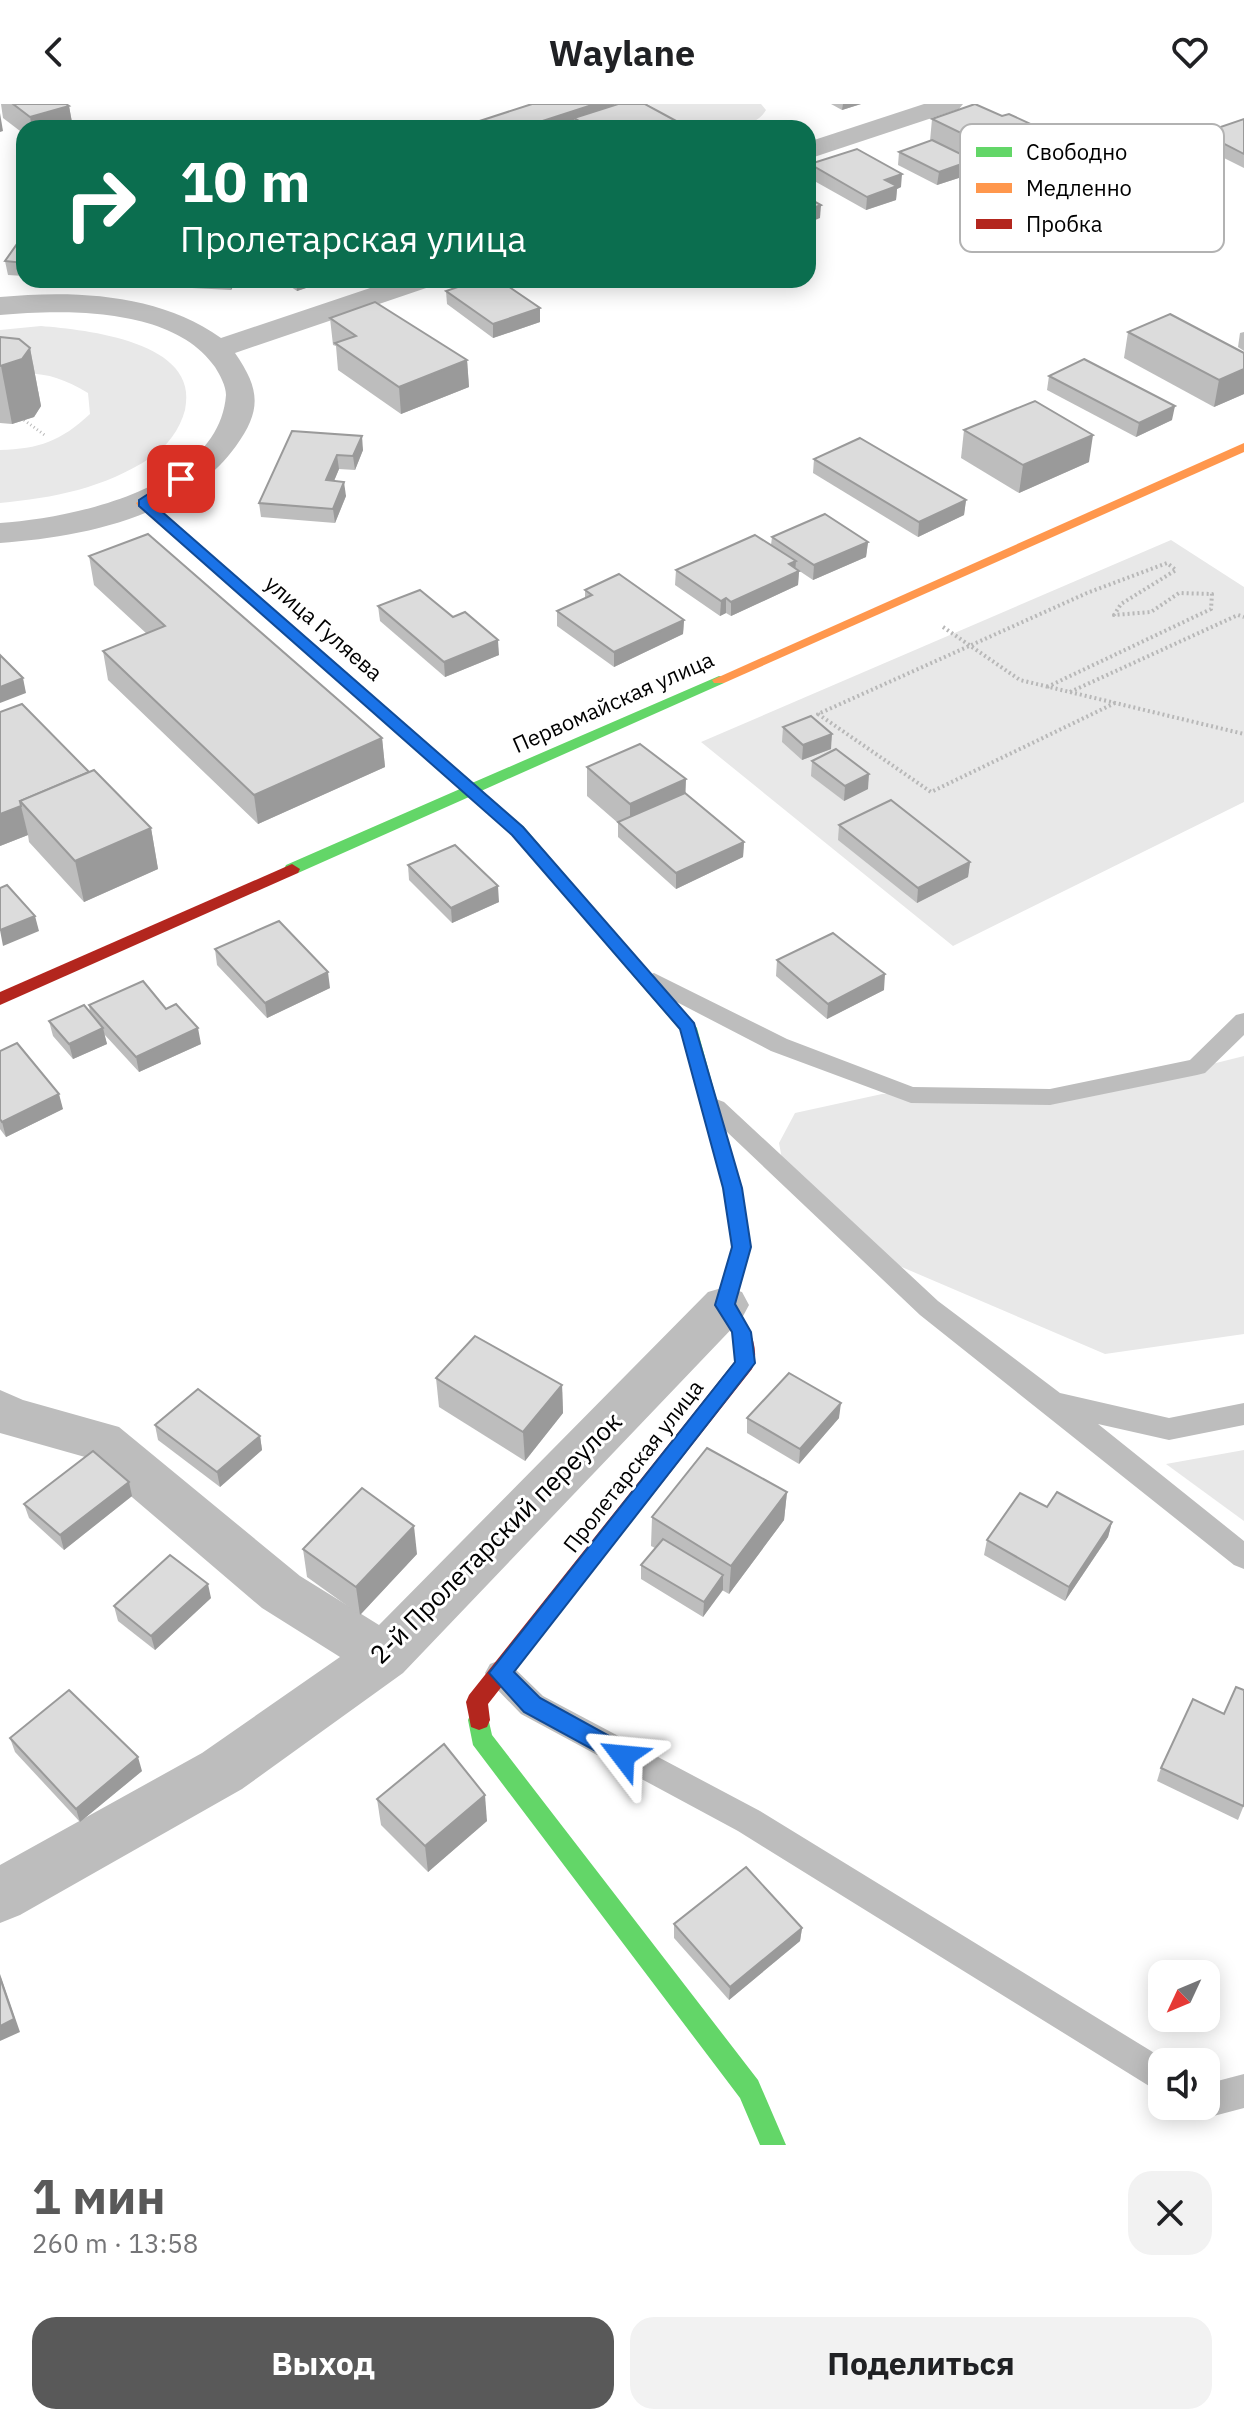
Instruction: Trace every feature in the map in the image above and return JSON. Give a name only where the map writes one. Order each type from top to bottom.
[{"type":"street","points":[[816,148],[950,104]]},
{"type":"street","points":[[217,349],[398,288]]},
{"type":"street","points":[[0,306],[68,303],[119,308],[164,320],[201,337],[217,349],[228,361],[242,393],[235,428],[206,464],[143,503],[97,518],[19,533],[0,533]]},
{"type":"street","name":"Первомайская улица","points":[[0,999],[1244,447]]},
{"type":"street","name":"улица Гуляева","points":[[143,503],[473,791]]},
{"type":"street","points":[[473,791],[518,831],[688,1028],[732,1188],[742,1247],[725,1305]]},
{"type":"street","name":"2-й Пролетарский переулок","points":[[0,1896],[222,1771],[384,1656],[725,1305]]},
{"type":"street","name":"Пролетарская улица","points":[[725,1305],[742,1332],[745,1363],[477,1702],[481,1738],[749,2089],[773,2145]]},
{"type":"street","points":[[0,1410],[9,1416],[101,1441],[281,1592],[384,1656]]},
{"type":"lane","points":[[641,974],[779,1045],[911,1095],[1050,1097],[1197,1067],[1244,1021]]},
{"type":"lane","points":[[706,1099],[929,1308],[1244,1557]]},
{"type":"lane","points":[[1053,1403],[1169,1429],[1244,1414]]},
{"type":"lane","points":[[500,1673],[532,1705],[749,1821],[1148,2068]]},
{"type":"lane","points":[[1220,2097],[1244,2091]]},
{"type":"path","points":[[24,420],[46,436]]},
{"type":"path","points":[[1047,687],[1211,609],[1212,594],[1179,593],[1151,612],[1114,615],[1121,604],[1176,570],[1167,563],[1087,593],[818,714],[931,792],[1115,703]]},
{"type":"path","points":[[903,599],[1020,680],[1244,734]]},
{"type":"path","points":[[1069,692],[1238,615],[1244,617]]},
{"type":"shaded area","points":[[648,104],[761,104],[766,110],[756,120],[676,120]]},
{"type":"shaded area","points":[[41,326],[111,336],[158,354],[176,368],[185,387],[185,410],[167,443],[133,468],[78,490],[0,503],[0,450],[49,442],[90,414],[88,393],[66,381],[24,373],[0,376],[0,330]]},
{"type":"shaded area","points":[[1171,540],[1244,587],[1244,802],[953,946],[701,742]]},
{"type":"shaded area","points":[[1244,1056],[1244,1334],[1105,1354],[883,1259],[785,1175],[779,1143],[795,1113],[882,1094],[1080,1097]]},
{"type":"shaded area","points":[[1244,1450],[1244,1521],[1166,1464]]},
{"type":"building","points":[[13,104],[66,104],[69,106],[30,117]]},
{"type":"building","points":[[532,104],[595,104],[546,120],[483,120]]},
{"type":"building","points":[[618,104],[645,104],[674,120],[578,120],[574,118]]},
{"type":"building","points":[[975,104],[1031,124],[960,124],[960,133],[932,119]]},
{"type":"building","points":[[1244,119],[1244,154],[1224,144],[1224,126]]},
{"type":"building","points":[[932,140],[960,154],[960,165],[939,172],[899,152]]},
{"type":"building","points":[[857,149],[902,174],[885,180],[897,186],[867,197],[816,167],[816,162]]},
{"type":"building","points":[[16,245],[16,262],[5,261]]},
{"type":"building","points":[[455,288],[511,288],[540,308],[493,324],[446,291]]},
{"type":"building","points":[[375,302],[467,360],[399,387],[335,343],[356,336],[330,318]]},
{"type":"building","points":[[1170,314],[1244,353],[1244,369],[1219,380],[1128,332]]},
{"type":"building","points":[[0,337],[19,339],[30,348],[22,359],[0,366]]},
{"type":"building","points":[[1084,359],[1175,406],[1139,423],[1049,376]]},
{"type":"building","points":[[1035,401],[1093,435],[1023,465],[964,430]]},
{"type":"building","points":[[292,431],[362,436],[353,456],[337,455],[326,480],[344,482],[333,509],[259,503]]},
{"type":"building","points":[[860,438],[966,500],[919,522],[814,459]]},
{"type":"building","points":[[825,514],[868,542],[814,565],[772,537]]},
{"type":"building","points":[[148,534],[382,738],[254,795],[103,651],[165,626],[89,556]]},
{"type":"building","points":[[755,535],[796,561],[789,564],[799,571],[731,602],[726,598],[721,601],[676,570]]},
{"type":"building","points":[[619,574],[684,620],[614,652],[557,611],[592,595],[585,590]]},
{"type":"building","points":[[420,590],[453,617],[465,612],[498,640],[444,662],[378,606]]},
{"type":"building","points":[[0,655],[23,678],[0,687]]},
{"type":"building","points":[[22,704],[89,772],[20,801],[21,806],[0,814],[0,712]]},
{"type":"building","points":[[811,716],[832,734],[803,745],[783,727]]},
{"type":"building","points":[[640,744],[686,779],[630,804],[587,767]]},
{"type":"building","points":[[836,749],[869,774],[845,786],[812,761]]},
{"type":"building","points":[[94,770],[151,828],[75,861],[20,801]]},
{"type":"building","points":[[685,793],[744,842],[676,873],[618,822]]},
{"type":"building","points":[[891,800],[970,862],[918,888],[839,825]]},
{"type":"building","points":[[455,845],[498,886],[451,908],[408,865]]},
{"type":"building","points":[[7,885],[35,916],[0,930],[0,888]]},
{"type":"building","points":[[279,921],[328,972],[265,1003],[215,949]]},
{"type":"building","points":[[833,933],[885,974],[828,1004],[777,960]]},
{"type":"building","points":[[143,981],[166,1009],[176,1004],[198,1028],[136,1057],[89,1005]]},
{"type":"building","points":[[84,1005],[103,1028],[69,1044],[49,1021]]},
{"type":"building","points":[[17,1043],[59,1094],[2,1122],[0,1051]]},
{"type":"building","points":[[475,1336],[562,1385],[523,1432],[436,1378]]},
{"type":"building","points":[[789,1373],[841,1403],[800,1449],[747,1418]]},
{"type":"building","points":[[198,1389],[260,1436],[217,1472],[155,1425]]},
{"type":"building","points":[[707,1448],[787,1492],[731,1566],[652,1517]]},
{"type":"building","points":[[93,1451],[129,1482],[60,1535],[24,1504]]},
{"type":"building","points":[[362,1488],[414,1526],[356,1587],[303,1549]]},
{"type":"building","points":[[1057,1492],[1112,1522],[1069,1587],[987,1540],[1020,1493],[1047,1507]]},
{"type":"building","points":[[663,1539],[723,1575],[704,1602],[641,1565]]},
{"type":"building","points":[[170,1555],[208,1584],[151,1636],[114,1606]]},
{"type":"building","points":[[1236,1687],[1244,1690],[1243,1806],[1161,1768],[1193,1699],[1224,1714]]},
{"type":"building","points":[[69,1690],[138,1757],[76,1809],[10,1738]]},
{"type":"building","points":[[444,1744],[485,1795],[425,1846],[377,1799]]},
{"type":"building","points":[[746,1867],[802,1928],[730,1987],[674,1924]]},
{"type":"building","points":[[0,1978],[14,2019],[0,2026]]},
{"type":"traffic: fast","points":[[292,869],[719,680]]},
{"type":"traffic: fast","points":[[460,781],[518,831],[688,1028],[732,1188],[742,1247],[732,1280]]},
{"type":"traffic: fast","points":[[479,1720],[481,1738],[749,2089],[773,2145]]},
{"type":"traffic: slow","points":[[719,680],[1244,447]]},
{"type":"traffic: slow","points":[[143,503],[460,781]]},
{"type":"traffic: jam","points":[[0,999],[292,869]]},
{"type":"traffic: jam","points":[[479,1720],[477,1702],[745,1363],[742,1332],[725,1305],[732,1280]]},
{"type":"route","points":[[181,479],[143,503],[518,831],[688,1028],[732,1188],[742,1247],[725,1305],[742,1332],[745,1363],[500,1673],[532,1705],[623,1756]]}]
